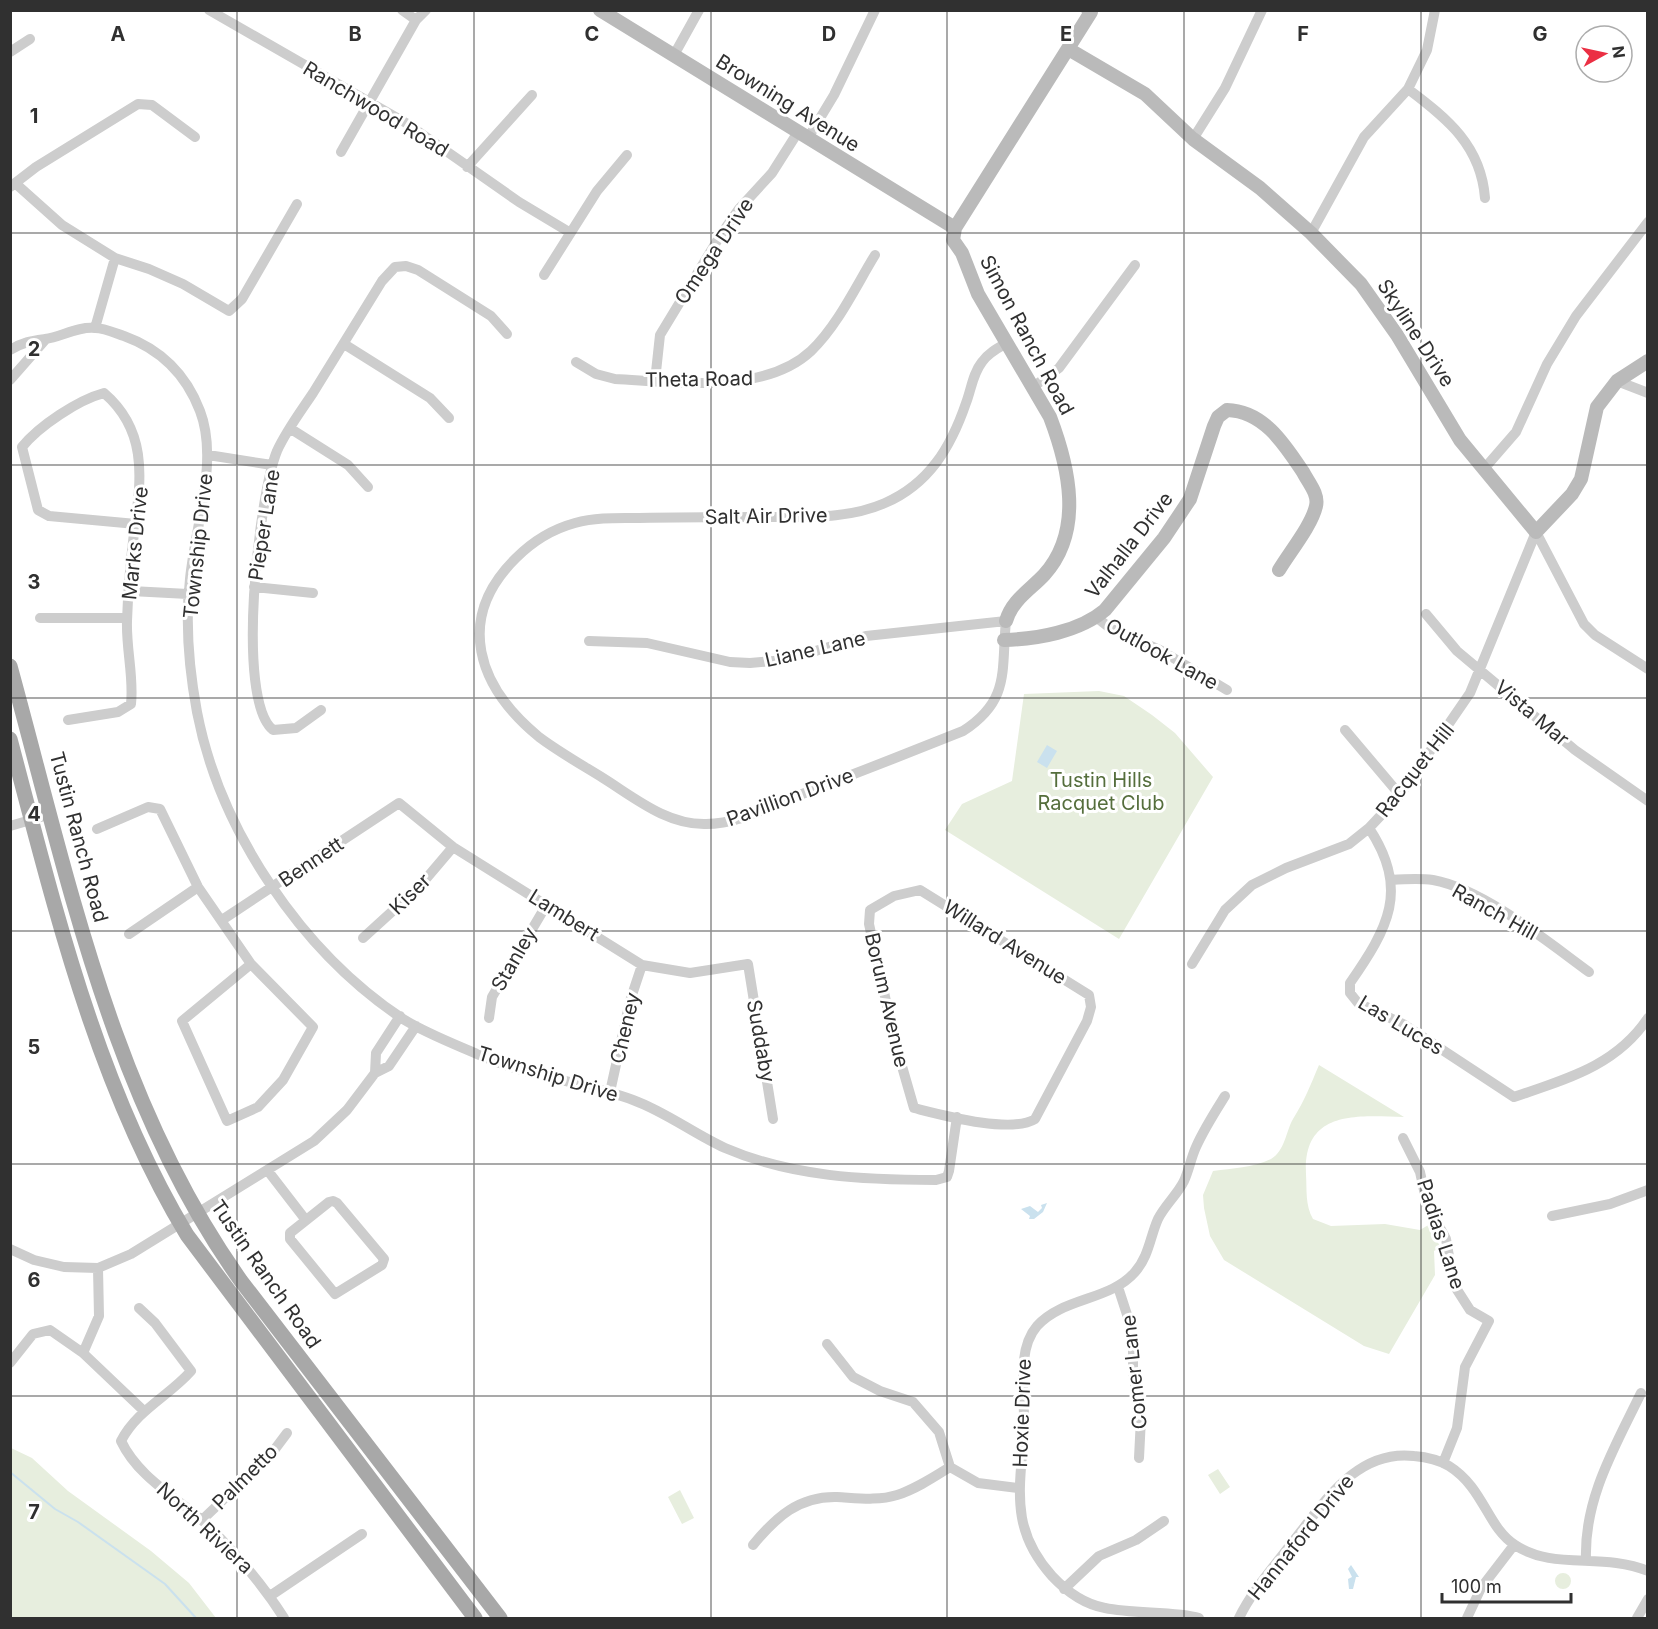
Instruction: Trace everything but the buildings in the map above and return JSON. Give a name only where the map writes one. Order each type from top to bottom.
[{"type":"main road","name":"Tustin Ranch Road","points":[[10,666],[87,944],[123,1055],[161,1147],[198,1215],[241,1281],[500,1618]]},
{"type":"main road","name":"Tustin Ranch Road","points":[[10,739],[92,1030],[130,1130],[181,1225],[475,1618]]},
{"type":"street","name":"Ranchwood Road","points":[[209,10],[369,104],[406,123],[467,167],[570,232]]},
{"type":"street","points":[[402,10],[416,20]]},
{"type":"street","points":[[341,152],[416,20],[426,10]]},
{"type":"street","name":"Browning Avenue","points":[[600,10],[954,228]]},
{"type":"street","points":[[674,55],[699,10]]},
{"type":"street","name":"Omega Drive","points":[[655,381],[660,335],[739,209],[772,173],[834,95],[875,10]]},
{"type":"street","points":[[1193,139],[1225,88],[1262,10]]},
{"type":"street","points":[[1311,233],[1364,137],[1408,89],[1427,50],[1436,10]]},
{"type":"street","points":[[954,228],[1070,50],[1091,11]]},
{"type":"street","points":[[10,52],[30,39]]},
{"type":"street","name":"Skyline Drive","points":[[1070,50],[1146,94],[1193,139],[1260,188],[1311,233],[1361,285],[1397,335],[1450,425],[1483,470],[1536,532]]},
{"type":"street","points":[[1408,89],[1447,121],[1476,156],[1484,177],[1485,198]]},
{"type":"street","points":[[467,167],[532,95]]},
{"type":"street","points":[[195,137],[152,105],[138,104],[36,167],[13,185],[62,225],[115,258],[149,269],[183,284],[229,311],[242,299],[297,204]]},
{"type":"street","points":[[544,275],[597,191],[627,155]]},
{"type":"street","points":[[1483,470],[1516,432],[1547,364],[1576,316],[1647,222]]},
{"type":"street","name":"Simon Ranch Road","points":[[954,228],[953,240],[978,294],[1034,387],[1057,436],[1068,482],[1069,514],[1062,547],[1045,574],[1015,603],[1006,621]]},
{"type":"street","name":"Theta Road","points":[[576,362],[596,374],[615,379],[739,381],[764,377],[810,352],[825,334],[875,255]]},
{"type":"street","points":[[10,350],[32,339],[46,339],[95,328],[115,258]]},
{"type":"street","points":[[1034,387],[1059,368],[1135,265]]},
{"type":"street","name":"Pieper Lane","points":[[321,710],[306,723],[285,731],[273,730],[268,726],[262,713],[254,658],[254,587],[272,465],[278,448],[382,280],[395,267],[406,266],[418,270],[491,316],[507,334]]},
{"type":"street","name":"Township Drive","points":[[95,328],[148,345],[171,363],[198,405],[205,424],[208,455],[189,594],[193,686],[205,746],[216,782],[237,828],[272,889],[315,941],[365,989],[416,1026],[487,1058],[610,1092],[650,1107],[721,1146],[778,1167],[832,1176],[927,1180],[946,1177],[957,1118]]},
{"type":"street","points":[[10,380],[46,339]]},
{"type":"street","name":"Salt Air Drive","points":[[480,618],[487,600],[512,561],[543,536],[577,522],[592,519],[657,517],[829,516],[864,511],[900,496],[928,475],[939,461],[959,425],[977,369],[984,359],[1007,343]]},
{"type":"street","points":[[344,344],[430,398],[449,418]]},
{"type":"street","points":[[1647,361],[1617,381],[1597,407],[1581,479],[1572,494],[1536,532],[1584,624],[1595,635],[1647,669]]},
{"type":"street","points":[[1617,381],[1647,393]]},
{"type":"street","name":"Marks Drive","points":[[68,720],[118,712],[131,704],[127,618],[141,487],[140,458],[128,424],[113,401],[104,393],[87,397],[30,438],[22,447],[38,510],[49,516],[136,524]]},
{"type":"street","name":"Valhalla Drive","points":[[1004,640],[1036,637],[1074,627],[1096,617],[1115,597],[1179,517],[1198,478],[1218,417],[1227,410],[1247,414],[1276,435],[1284,443],[1314,490],[1317,504],[1311,519],[1279,570]]},
{"type":"street","points":[[291,429],[348,465],[368,487]]},
{"type":"street","points":[[208,455],[272,465]]},
{"type":"street","name":"Racquet Hill","points":[[1192,964],[1225,910],[1252,885],[1286,868],[1349,844],[1369,828],[1400,795],[1458,714],[1481,670],[1536,532]]},
{"type":"street","points":[[254,587],[313,593]]},
{"type":"street","points":[[131,591],[189,594]]},
{"type":"street","name":"Vista Mar","points":[[1426,614],[1457,651],[1577,751],[1647,801]]},
{"type":"street","name":"Outlook Lane","points":[[1096,617],[1110,628],[1160,650],[1227,690]]},
{"type":"street","points":[[40,618],[127,618]]},
{"type":"street","name":"Pavillion Drive","points":[[480,618],[478,635],[483,666],[494,686],[512,709],[540,737],[654,810],[678,821],[705,825],[745,817],[963,731],[983,716],[1000,690],[1006,621]]},
{"type":"street","name":"Liane Lane","points":[[589,641],[647,643],[730,662],[750,663],[786,660],[866,636],[1006,621]]},
{"type":"street","points":[[1345,730],[1400,795]]},
{"type":"street","name":"Bennett","points":[[222,920],[399,803]]},
{"type":"street","name":"Lambert","points":[[399,803],[453,847],[642,965],[690,973],[747,964]]},
{"type":"street","points":[[97,829],[148,807],[160,809],[198,887],[251,964],[313,1027],[283,1080],[258,1107],[228,1120],[182,1021],[251,964]]},
{"type":"street","points":[[10,826],[51,814]]},
{"type":"street","name":"Las Luces","points":[[1369,828],[1388,863],[1391,880],[1390,911],[1385,926],[1350,983],[1350,993],[1358,1003],[1403,1024],[1514,1097],[1591,1070],[1609,1058],[1638,1032],[1647,1018]]},
{"type":"street","name":"Kiser","points":[[363,938],[419,887],[453,847]]},
{"type":"street","name":"Ranch Hill","points":[[1391,880],[1433,880],[1467,893],[1533,931],[1589,972]]},
{"type":"street","points":[[129,934],[198,887]]},
{"type":"street","name":"Willard Avenue","points":[[920,890],[1089,995],[1091,1007],[1087,1021],[1035,1119],[1025,1125],[957,1118]]},
{"type":"street","name":"Borum Avenue","points":[[920,890],[894,896],[870,910],[869,924],[900,1062],[914,1108],[957,1118]]},
{"type":"street","name":"Stanley","points":[[489,1018],[492,997],[547,904]]},
{"type":"street","name":"Suddaby","points":[[747,964],[773,1119]]},
{"type":"street","name":"Cheney","points":[[610,1092],[630,1001],[642,965]]},
{"type":"street","points":[[375,1073],[376,1053],[400,1016]]},
{"type":"street","points":[[10,1249],[34,1260],[64,1267],[98,1268],[131,1254],[268,1172],[314,1141],[347,1110],[375,1073],[389,1066],[416,1026]]},
{"type":"street","name":"Hoxie Drive","points":[[1200,1618],[1103,1608],[1082,1601],[1064,1589],[1040,1562],[1023,1529],[1018,1488],[1025,1393],[1023,1362],[1029,1336],[1038,1324],[1052,1314],[1118,1287],[1135,1273],[1145,1258],[1158,1218],[1183,1182],[1195,1148],[1225,1096]]},
{"type":"street","name":"Padias Lane","points":[[1403,1138],[1420,1172],[1427,1204],[1446,1239],[1454,1285],[1470,1310],[1489,1321],[1465,1367],[1457,1428],[1443,1463]]},
{"type":"street","points":[[268,1172],[305,1219]]},
{"type":"street","points":[[1552,1216],[1610,1204],[1647,1190]]},
{"type":"street","points":[[329,1202],[337,1203],[383,1255],[382,1265],[335,1294],[290,1239],[293,1228],[305,1219],[329,1202]]},
{"type":"street","points":[[83,1353],[99,1316],[98,1268]]},
{"type":"street","name":"Comer Lane","points":[[1118,1287],[1133,1333],[1133,1372],[1141,1418],[1139,1458]]},
{"type":"street","points":[[10,1363],[33,1334],[50,1330],[83,1353],[144,1411],[191,1371],[155,1323],[139,1308]]},
{"type":"street","points":[[827,1344],[853,1377],[913,1402],[939,1432],[950,1467],[978,1483],[1018,1488]]},
{"type":"street","points":[[1586,1559],[1587,1523],[1599,1481],[1641,1393]]},
{"type":"street","name":"North Riviera","points":[[144,1411],[128,1428],[122,1441],[127,1453],[141,1469],[201,1520],[254,1574],[284,1618]]},
{"type":"street","name":"Palmetto","points":[[201,1520],[272,1453],[287,1433]]},
{"type":"street","name":"Hannaford Drive","points":[[1239,1618],[1251,1597],[1339,1486],[1357,1470],[1376,1460],[1399,1455],[1422,1457],[1443,1463],[1467,1479],[1496,1524],[1514,1545],[1544,1557],[1567,1561],[1586,1559],[1628,1563],[1647,1571]]},
{"type":"street","points":[[753,1545],[774,1519],[801,1502],[834,1497],[864,1499],[897,1495],[950,1467]]},
{"type":"street","points":[[1064,1589],[1099,1556],[1136,1540],[1164,1521]]},
{"type":"street","points":[[270,1596],[362,1534]]},
{"type":"street","points":[[1467,1618],[1481,1588],[1514,1545]]},
{"type":"street","points":[[1637,1618],[1647,1599]]},
{"type":"green space","name":"Tustin Hills Racquet Club","points":[[1099,691],[1124,696],[1152,715],[1175,733],[1213,777],[1119,939],[945,830],[962,804],[1012,781],[1024,694]]},
{"type":"green space","points":[[1319,1065],[1404,1117],[1352,1117],[1324,1127],[1314,1138],[1307,1153],[1306,1174],[1308,1203],[1313,1219],[1331,1226],[1385,1224],[1420,1230],[1430,1224],[1440,1247],[1434,1251],[1435,1275],[1389,1354],[1364,1346],[1224,1260],[1210,1236],[1203,1195],[1213,1171],[1257,1164],[1276,1155]]},
{"type":"green space","points":[[11,1448],[32,1458],[68,1491],[151,1551],[189,1583],[216,1618],[11,1618]]},
{"type":"green space","points":[[1218,1469],[1230,1487],[1220,1494],[1208,1475]]},
{"type":"green space","points":[[680,1490],[694,1518],[682,1524],[668,1497]]},
{"type":"green space","points":[[1563,1573],[1571,1581],[1563,1589],[1555,1581]]},
{"type":"water","points":[[1047,745],[1057,751],[1047,768],[1037,762]]},
{"type":"water","points":[[1047,1203],[1043,1212],[1034,1219],[1029,1219],[1030,1216],[1021,1209],[1030,1206],[1038,1212],[1042,1208],[1041,1205]]},
{"type":"water","points":[[1351,1565],[1359,1577],[1356,1577],[1353,1589],[1349,1589],[1348,1579],[1352,1577],[1348,1569]]},
{"type":"waterway","points":[[10,1472],[55,1509],[78,1522],[165,1584],[196,1618]]}]
